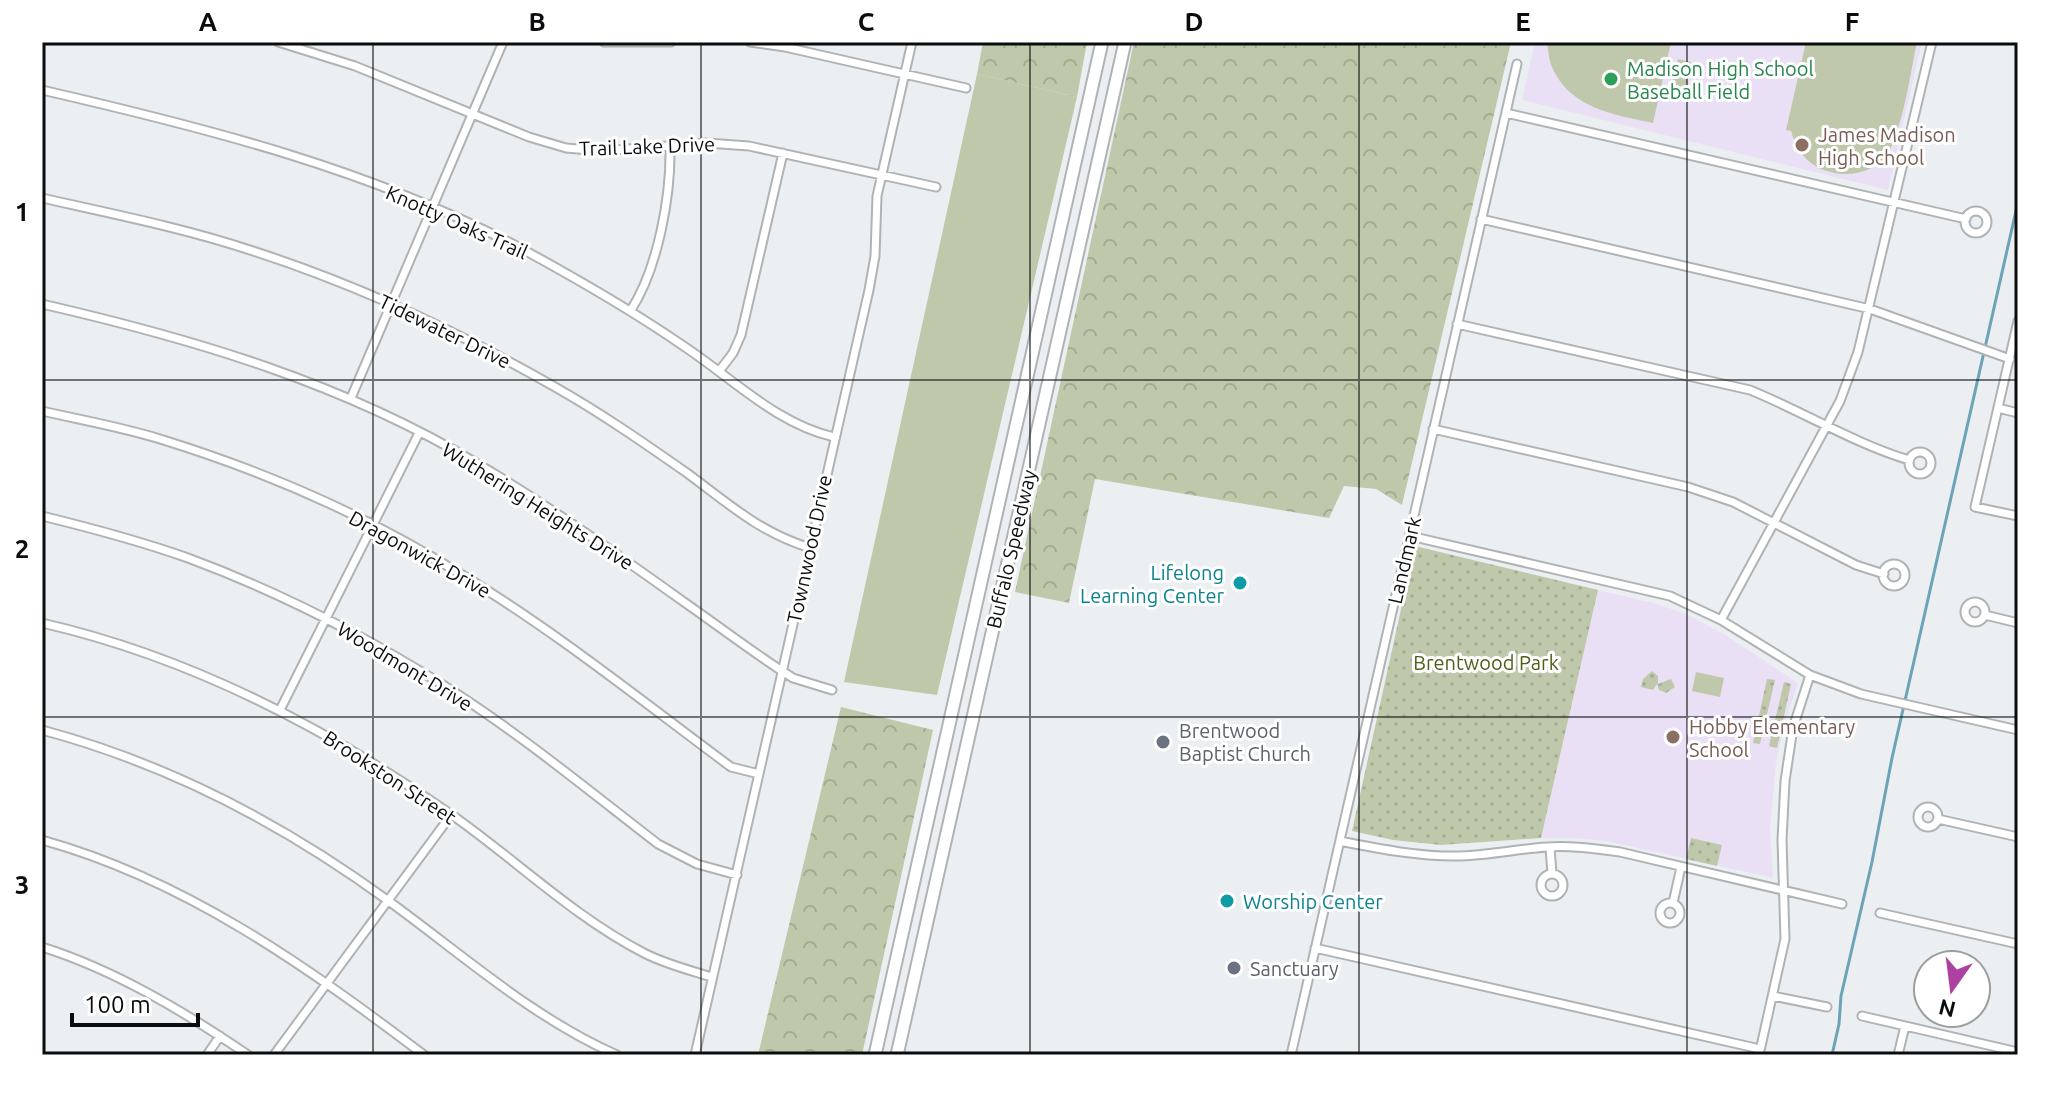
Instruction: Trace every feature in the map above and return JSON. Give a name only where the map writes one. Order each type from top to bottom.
[{"type":"main road","name":"Buffalo Speedway","points":[[875,1055],[1102,42]]},
{"type":"main road","name":"Buffalo Speedway","points":[[897,1055],[1125,42]]},
{"type":"main road","points":[[1097,67],[1119,72]]},
{"type":"main road","points":[[1059,233],[1082,238]]},
{"type":"main road","points":[[1029,371],[1050,376]]},
{"type":"main road","points":[[998,503],[1020,508]]},
{"type":"main road","points":[[968,637],[990,642]]},
{"type":"main road","points":[[938,771],[959,776]]},
{"type":"main road","points":[[908,903],[930,908]]},
{"type":"main road","points":[[880,1036],[900,1041]]},
{"type":"street","name":"Trail Lake Drive","points":[[278,42],[355,66],[529,137],[566,148],[601,151],[707,143],[749,146],[936,187]]},
{"type":"street","points":[[351,398],[503,42]]},
{"type":"street","points":[[604,42],[671,42]]},
{"type":"street","points":[[750,42],[966,88]]},
{"type":"street","name":"Townwood Drive","points":[[695,1055],[875,256],[875,213],[881,175],[912,42]]},
{"type":"street","points":[[1721,620],[1827,426],[1849,377],[1870,309],[1932,42]]},
{"type":"street","name":"Landmark","points":[[1291,1055],[1517,64]]},
{"type":"street","name":"Knotty Oaks Trail","points":[[42,90],[197,126],[278,150],[431,207],[521,249],[631,310],[720,370],[789,422],[809,432],[834,437]]},
{"type":"street","points":[[1506,113],[1966,219]]},
{"type":"street","points":[[631,310],[645,285],[655,247],[668,191],[670,147]]},
{"type":"street","points":[[720,370],[733,353],[741,335],[783,153]]},
{"type":"street","name":"Tidewater Drive","points":[[42,198],[182,230],[252,250],[391,303],[497,354],[559,389],[685,472],[758,526],[779,538],[810,548]]},
{"type":"street","points":[[1481,219],[1870,309],[2010,359]]},
{"type":"street","name":"Wuthering Heights Drive","points":[[42,304],[141,327],[234,354],[351,398],[475,462],[588,533],[783,672],[832,690]]},
{"type":"street","points":[[2018,321],[1975,507],[2018,516]]},
{"type":"street","points":[[1457,324],[1750,390],[1881,451],[1909,460]]},
{"type":"street","points":[[1998,408],[2018,413]]},
{"type":"street","name":"Dragonwick Drive","points":[[42,411],[159,439],[262,475],[373,525],[459,572],[532,620],[731,767],[759,774]]},
{"type":"street","points":[[1433,429],[1688,487],[1733,502],[1856,565],[1884,574]]},
{"type":"street","points":[[280,710],[419,433]]},
{"type":"street","name":"Woodmont Drive","points":[[42,516],[187,558],[269,591],[324,619],[445,686],[658,844],[697,864],[737,875]]},
{"type":"street","points":[[1410,536],[1656,592],[1687,602],[1721,620],[1810,675],[1861,694],[2018,730]]},
{"type":"street","points":[[1985,615],[2018,623]]},
{"type":"street","name":"Brookston Street","points":[[42,623],[151,654],[280,710],[328,736],[451,815],[623,942],[666,963],[712,977]]},
{"type":"street","points":[[1315,948],[1760,1052],[1785,939],[1782,840],[1785,781],[1793,728],[1810,675]]},
{"type":"street","points":[[42,730],[148,765],[262,818],[388,900],[515,996],[578,1037],[617,1055]]},
{"type":"street","points":[[274,1055],[451,815]]},
{"type":"street","points":[[1938,819],[2018,837]]},
{"type":"street","points":[[42,840],[73,848],[156,882],[215,911],[327,981],[424,1055]]},
{"type":"street","points":[[1340,841],[1439,856],[1550,847],[1620,852],[1842,904]]},
{"type":"street","points":[[1550,847],[1552,874]]},
{"type":"street","points":[[1673,903],[1681,867]]},
{"type":"street","points":[[1880,913],[2018,944]]},
{"type":"street","points":[[42,947],[129,983],[248,1055]]},
{"type":"street","points":[[1773,996],[1827,1007]]},
{"type":"street","points":[[1862,1016],[2006,1052],[2018,1052]]},
{"type":"street","points":[[1898,1055],[1905,1026]]},
{"type":"street","points":[[207,1055],[220,1036]]},
{"type":"shaded area","name":"James Madison High School","points":[[1535,42],[1922,42],[1888,190],[1522,100]]},
{"type":"shaded area","name":"Hobby Elementary School","points":[[1598,590],[1686,614],[1724,634],[1798,683],[1776,762],[1770,830],[1773,878],[1606,841],[1541,838]]},
{"type":"green space","points":[[983,42],[1087,42],[1077,97],[977,74]]},
{"type":"green space","points":[[1134,42],[1511,42],[1402,505],[1376,489],[1344,486],[1329,518],[1095,479],[1069,603],[1015,592]]},
{"type":"green space","name":"Madison High School Baseball Field","points":[[1547,42],[1671,42],[1653,123],[1609,113],[1581,101],[1560,81],[1549,58]]},
{"type":"green space","points":[[1806,42],[1917,42],[1895,138],[1883,160],[1871,168],[1844,174],[1823,170],[1805,158],[1791,131],[1786,130]]},
{"type":"green space","points":[[1678,59],[1691,62],[1685,92],[1671,88]]},
{"type":"green space","points":[[977,74],[1077,97],[937,695],[844,682]]},
{"type":"green space","name":"Brentwood Park","points":[[1415,546],[1598,590],[1541,838],[1441,845],[1393,840],[1352,831]]},
{"type":"green space","points":[[1652,671],[1658,676],[1658,684],[1671,679],[1675,687],[1666,693],[1659,690],[1657,684],[1653,690],[1641,687],[1643,679]]},
{"type":"green space","points":[[1696,672],[1724,678],[1720,697],[1692,691]]},
{"type":"green space","points":[[1767,679],[1775,680],[1760,744],[1753,743]]},
{"type":"green space","points":[[1784,682],[1791,684],[1777,748],[1769,746]]},
{"type":"green space","points":[[841,707],[933,730],[862,1055],[758,1055]]},
{"type":"green space","points":[[1691,838],[1722,845],[1717,866],[1686,859]]},
{"type":"waterway","points":[[1832,1055],[1841,996],[1892,758],[2018,202]]},
{"type":"place","name":"Madison High School Baseball Field","points":[[1611,79]]},
{"type":"place","name":"James Madison High School","points":[[1802,145]]},
{"type":"place","name":"Lifelong Learning Center","points":[[1240,583]]},
{"type":"place","name":"Hobby Elementary School","points":[[1673,737]]},
{"type":"place","name":"Brentwood Baptist Church","points":[[1163,742]]},
{"type":"place","name":"Worship Center","points":[[1227,901]]},
{"type":"place","name":"Sanctuary","points":[[1234,968]]}]
